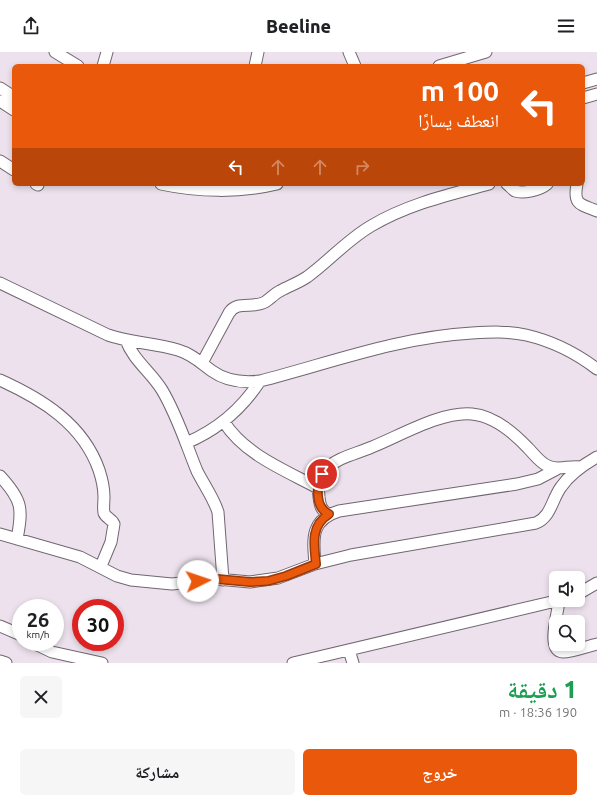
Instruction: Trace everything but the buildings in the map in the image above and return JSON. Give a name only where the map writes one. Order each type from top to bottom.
[{"type":"street","points":[[55,52],[75,64]]},
{"type":"street","points":[[104,64],[107,52]]},
{"type":"street","points":[[255,64],[258,52]]},
{"type":"street","points":[[349,52],[354,64]]},
{"type":"street","points":[[447,64],[486,52]]},
{"type":"street","points":[[585,83],[597,79]]},
{"type":"street","points":[[0,88],[12,96]]},
{"type":"street","points":[[585,97],[597,94]]},
{"type":"street","points":[[0,101],[12,109]]},
{"type":"street","points":[[0,161],[12,169]]},
{"type":"street","points":[[174,186],[217,190],[261,186]]},
{"type":"street","points":[[202,363],[233,308],[261,304],[280,291],[306,278],[357,235],[397,212],[430,199],[481,186]]},
{"type":"street","points":[[509,186],[515,191],[519,192],[539,189],[544,186]]},
{"type":"street","points":[[577,186],[575,193],[577,200],[597,211]]},
{"type":"street","points":[[0,283],[98,330],[126,340],[177,350],[191,356],[213,372],[228,379],[244,382],[260,381],[388,346],[440,335],[490,332],[515,333],[539,338],[565,349],[597,369]]},
{"type":"street","points":[[126,340],[134,356],[147,370],[162,391],[198,472],[218,512],[223,580]]},
{"type":"street","points":[[0,380],[29,394],[59,413],[80,436],[93,457],[102,480],[104,513],[106,517],[113,521],[114,524],[108,551],[101,566]]},
{"type":"street","points":[[186,443],[206,434],[224,422],[247,399],[260,381]]},
{"type":"street","points":[[329,514],[323,511],[320,506],[318,488],[320,478],[324,470],[339,460],[429,423],[451,416],[465,414],[486,417],[498,423],[516,437],[544,464],[551,468],[571,466],[581,467]]},
{"type":"street","points":[[224,422],[234,436],[247,448],[318,488]]},
{"type":"street","points":[[0,534],[80,557],[101,566],[116,576],[131,580],[182,584],[206,580],[250,582],[268,581],[286,576],[316,564],[351,554],[536,523],[546,516],[560,488],[572,474],[597,457]]},
{"type":"street","points":[[316,564],[313,539],[314,534],[318,525],[329,514],[339,511],[516,484],[538,479],[559,468]]},
{"type":"street","points":[[0,476],[19,502],[21,516],[18,539]]},
{"type":"street","points":[[585,590],[597,583]]},
{"type":"street","points":[[293,663],[549,603]]},
{"type":"street","points":[[559,607],[554,633],[555,647],[558,650],[563,652],[597,644]]},
{"type":"street","points":[[0,626],[12,631]]},
{"type":"street","points":[[349,650],[353,663]]},
{"type":"street","points":[[50,651],[102,663]]},
{"type":"street","points":[[0,660],[6,663]]},
{"type":"route","points":[[198,581],[217,579],[240,582],[268,581],[286,576],[316,564],[313,539],[315,530],[322,520],[329,514],[323,511],[320,504],[318,482],[322,474]]}]
